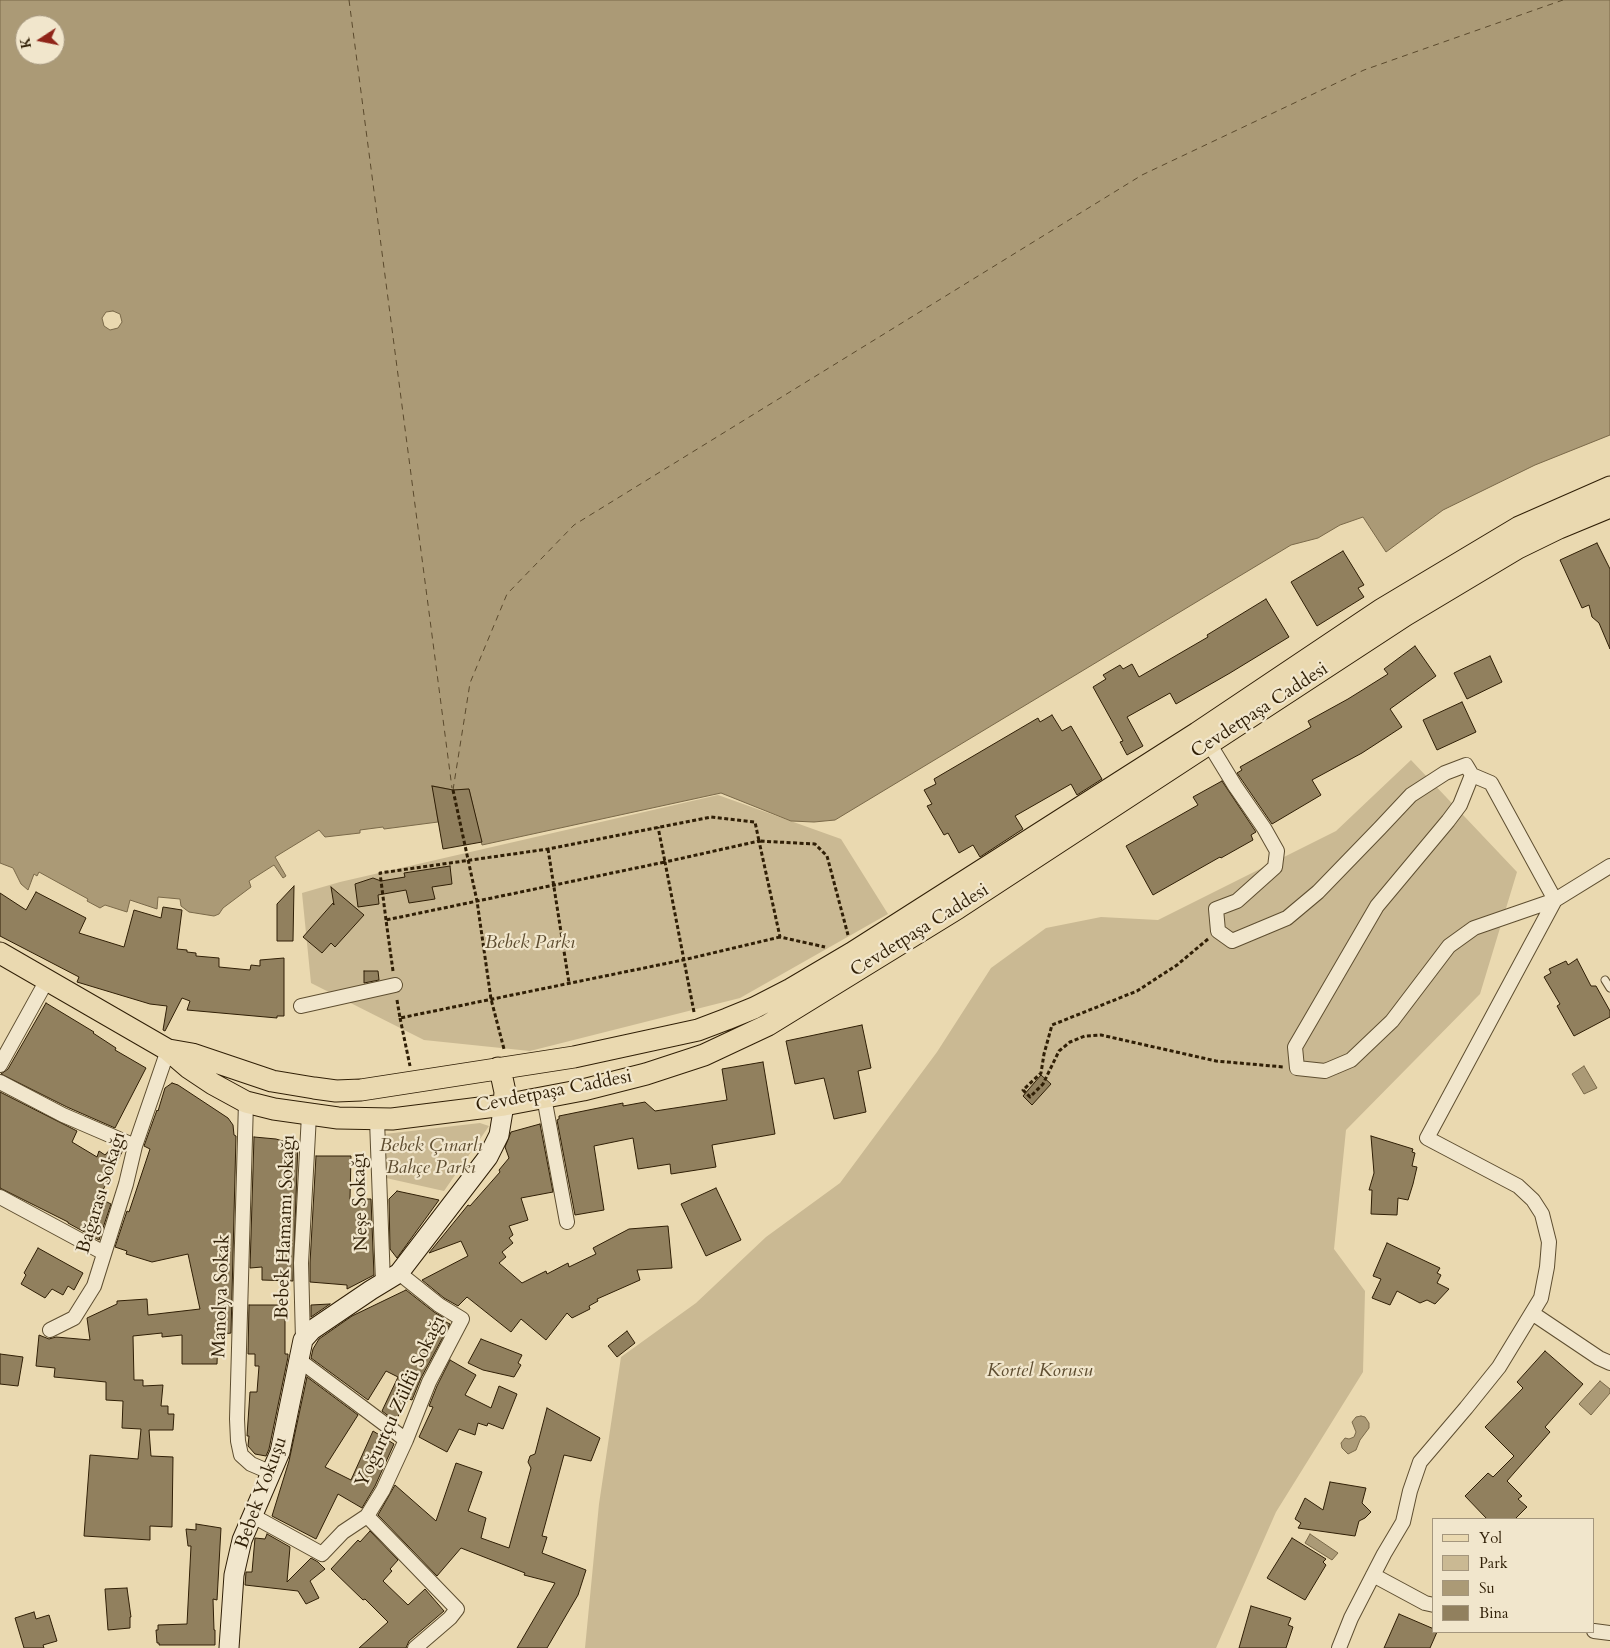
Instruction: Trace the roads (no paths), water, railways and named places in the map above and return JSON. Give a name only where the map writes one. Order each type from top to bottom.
[{"type":"main road","name":"Cevdetpaşa Caddesi","points":[[168,1050],[192,1054],[272,1081],[314,1088],[353,1090],[574,1057],[698,1030],[754,1008],[791,989],[1197,733],[1382,609],[1519,527],[1610,487]]},
{"type":"main road","name":"Cevdetpaşa Caddesi","points":[[0,953],[168,1050],[213,1084],[246,1102],[309,1115],[384,1120],[504,1105],[583,1090],[679,1064],[711,1052],[768,1025],[958,908],[1406,615],[1518,548],[1559,528],[1610,507]]},
{"type":"main road","points":[[574,1057],[582,1065],[585,1074],[583,1090]]},
{"type":"main road","points":[[503,1068],[504,1105]]},
{"type":"main road","points":[[384,1120],[382,1096],[388,1086]]},
{"type":"main road","points":[[309,1115],[314,1088]]},
{"type":"street","points":[[1210,744],[1277,851],[1275,868],[1237,901],[1216,909],[1218,931],[1232,941],[1287,918],[1318,892],[1411,795],[1445,773],[1466,765],[1472,775],[1491,783],[1555,900]]},
{"type":"street","points":[[1472,775],[1460,805],[1377,906],[1295,1048],[1297,1068],[1325,1071],[1351,1060],[1392,1020],[1449,946],[1474,928],[1555,900],[1610,866]]},
{"type":"street","points":[[1339,1648],[1350,1618],[1404,1522],[1410,1491],[1420,1462],[1498,1367],[1541,1298],[1547,1267],[1549,1242],[1542,1214],[1533,1200],[1518,1186],[1427,1138],[1555,900]]},
{"type":"street","points":[[0,1065],[47,980]]},
{"type":"street","points":[[302,1006],[395,985]]},
{"type":"street","name":"Bağarası Sokağı","points":[[50,1330],[74,1318],[94,1286],[126,1184],[135,1146],[168,1050]]},
{"type":"street","points":[[0,1082],[63,1115],[135,1146]]},
{"type":"street","points":[[544,1097],[568,1222]]},
{"type":"street","name":"Manolya Sokak","points":[[246,1102],[237,1419],[238,1441],[241,1455],[251,1464],[272,1473]]},
{"type":"street","points":[[302,1340],[312,1330],[391,1278],[488,1157],[499,1135],[504,1105]]},
{"type":"street","name":"Bebek Hamamı Sokağı","points":[[302,1340],[301,1263],[309,1115]]},
{"type":"street","name":"Neşe Sokağı","points":[[384,1120],[391,1278]]},
{"type":"street","points":[[0,1196],[104,1253]]},
{"type":"street","name":"Yoğurtçu Zülfü Sokağı","points":[[367,1516],[383,1490],[406,1440],[428,1382],[462,1319],[391,1278]]},
{"type":"street","points":[[1532,1313],[1599,1358],[1610,1363]]},
{"type":"street","name":"Bebek Yokuşu","points":[[229,1648],[234,1576],[242,1540],[280,1452],[302,1340]]},
{"type":"street","points":[[298,1360],[406,1440]]},
{"type":"street","points":[[253,1516],[322,1554],[343,1532],[367,1516],[457,1609],[450,1618],[415,1648]]},
{"type":"street","points":[[1373,1575],[1425,1603],[1432,1605]]},
{"type":"street","points":[[1595,1631],[1610,1633]]},
{"type":"lane","points":[[1605,980],[1610,988]]},
{"type":"water","points":[[0,0],[1610,0],[1610,435],[1535,465],[1443,510],[1386,552],[1363,517],[1340,525],[1318,538],[1291,545],[835,820],[814,822],[791,821],[721,793],[482,845],[469,789],[453,790],[433,786],[438,822],[360,830],[360,833],[325,837],[319,830],[275,857],[286,876],[283,878],[274,865],[249,881],[251,887],[223,908],[219,914],[214,916],[189,912],[181,906],[180,899],[158,897],[157,909],[130,900],[127,912],[105,905],[100,908],[87,901],[88,899],[39,872],[37,876],[34,874],[28,890],[21,884],[13,868],[0,863]],"holes":[[[113,311],[120,314],[122,322],[118,328],[110,330],[104,326],[102,318],[106,312]]]},
{"type":"water","points":[[1584,1066],[1597,1088],[1584,1094],[1572,1074]]},
{"type":"water","points":[[1600,1381],[1610,1389],[1610,1393],[1591,1415],[1579,1404]]},
{"type":"water","points":[[1356,1417],[1365,1417],[1369,1423],[1369,1428],[1360,1440],[1356,1450],[1348,1454],[1342,1448],[1341,1443],[1345,1438],[1354,1437],[1356,1432],[1352,1422]]},
{"type":"water","points":[[1310,1534],[1338,1553],[1332,1560],[1305,1543]]},
{"type":"park label","name":"Bebek Parkı","points":[[530,944]]},
{"type":"park label","name":"Bebek Çınarlı Bahçe Parkı","points":[[431,1158]]},
{"type":"park label","name":"Kortel Korusu","points":[[1040,1372]]}]
